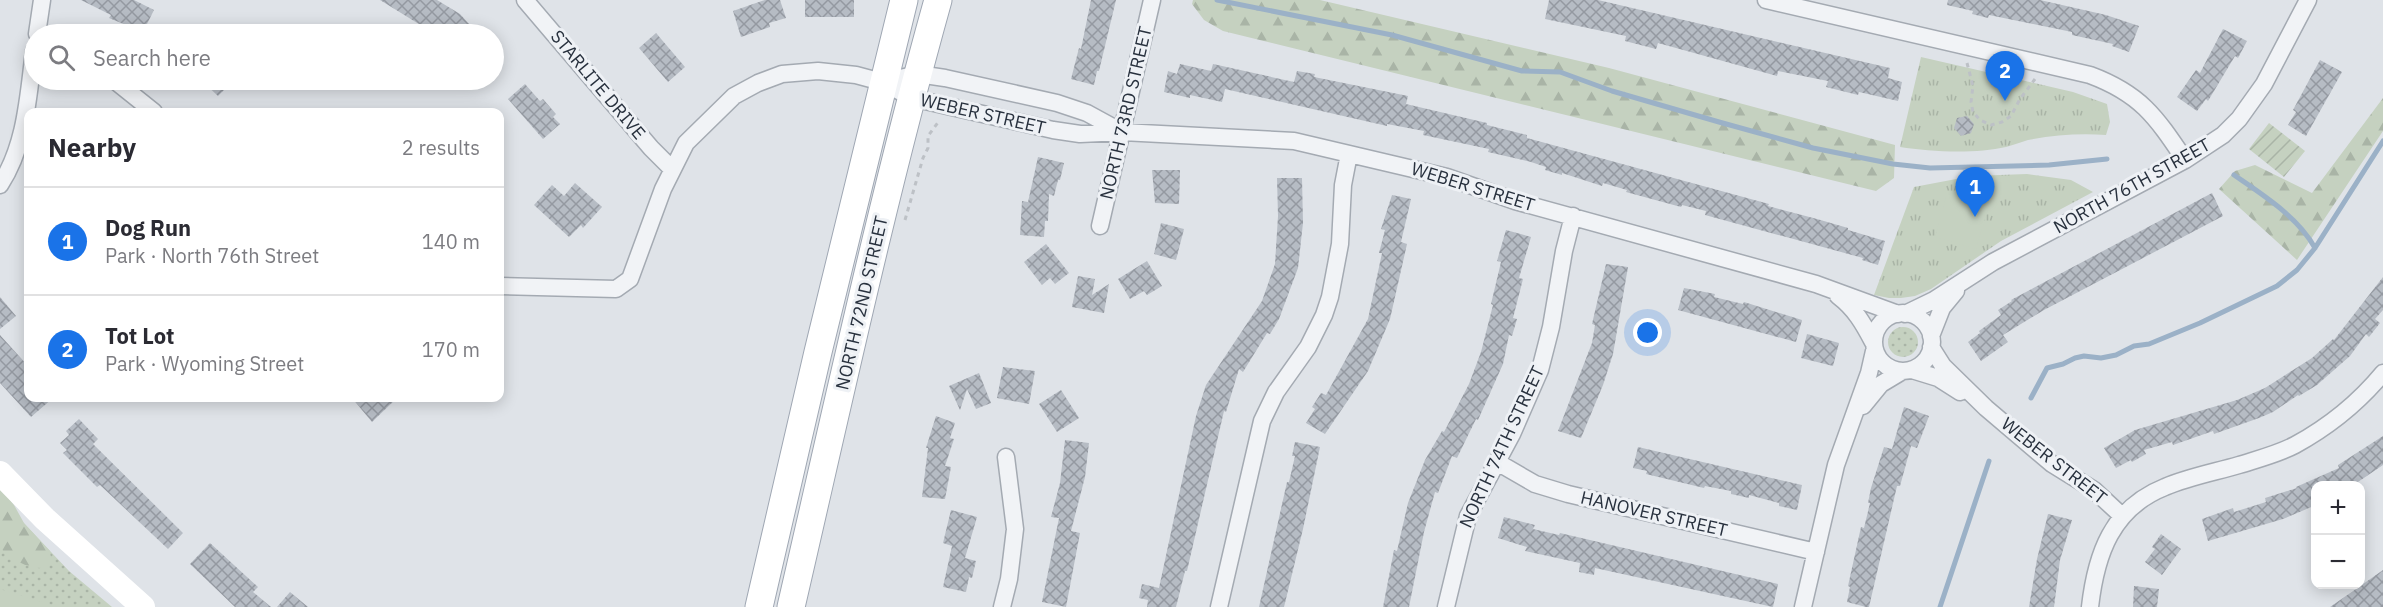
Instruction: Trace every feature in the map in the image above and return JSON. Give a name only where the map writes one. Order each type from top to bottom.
[{"type":"main road","name":"NORTH 72ND STREET","points":[[759,607],[882,82],[904,0]]},
{"type":"main road","name":"NORTH 72ND STREET","points":[[791,607],[915,86],[938,0]]},
{"type":"street","points":[[38,24],[42,0]]},
{"type":"street","name":"STARLITE DRIVE","points":[[525,0],[651,148],[672,169]]},
{"type":"street","name":"NORTH 73RD STREET","points":[[1100,226],[1152,0]]},
{"type":"street","points":[[1766,0],[2090,75],[2110,83],[2140,102],[2164,129],[2186,160]]},
{"type":"street","name":"NORTH 76TH STREET","points":[[1901,314],[1934,300],[1993,262],[2186,160],[2223,135],[2239,119],[2264,84],[2308,0]]},
{"type":"street","points":[[504,286],[616,289],[630,279],[672,169],[686,142],[734,96],[758,83],[782,74],[818,71],[843,73],[882,82]]},
{"type":"street","name":"WEBER STREET","points":[[882,82],[1057,103],[1087,113],[1122,132]]},
{"type":"street","name":"WEBER STREET","points":[[882,82],[915,86],[1053,130],[1080,134],[1122,132],[1275,139],[1349,154],[1447,177],[1508,199],[1816,284],[1901,314]]},
{"type":"street","points":[[26,108],[28,90]]},
{"type":"street","points":[[126,90],[149,108]]},
{"type":"street","points":[[0,185],[17,153],[24,122]]},
{"type":"street","points":[[1219,607],[1262,421],[1276,392],[1308,347],[1330,297],[1340,244],[1343,184],[1349,154]]},
{"type":"street","name":"NORTH 74TH STREET","points":[[1446,607],[1468,516],[1532,392],[1546,349],[1555,310],[1564,251],[1573,216]]},
{"type":"street","name":"NORTH 76TH STREET","points":[[1931,341],[1942,308],[1964,281]]},
{"type":"street","name":"WEBER STREET","points":[[1816,284],[1850,305],[1859,316],[1874,346]]},
{"type":"street","points":[[1803,607],[1836,465],[1869,373],[1878,326],[1884,320],[1901,314],[1917,317],[1925,323],[1931,341],[1926,360],[1881,384],[1853,418]]},
{"type":"street","name":"WEBER STREET","points":[[1931,341],[1943,366],[1986,408],[2052,464],[2094,490],[2121,515]]},
{"type":"street","points":[[1874,346],[1884,365],[1907,371]]},
{"type":"street","name":"WEBER STREET","points":[[1907,371],[1938,378],[1986,408]]},
{"type":"street","points":[[2090,607],[2098,564],[2104,546],[2121,515],[2149,494],[2166,486],[2250,462],[2294,445],[2337,417],[2383,373]]},
{"type":"street","points":[[1002,607],[1010,570],[1015,529],[1006,458]]},
{"type":"street","name":"HANOVER STREET","points":[[1497,462],[1534,484],[1568,494],[1816,552]]},
{"type":"street","points":[[0,473],[45,519],[143,607]]},
{"type":"path","points":[[1967,63],[1973,86],[1971,102],[1973,112],[1980,120],[1990,125],[2002,122],[2011,116],[2035,79]]},
{"type":"green space","points":[[1193,0],[1320,0],[1609,68],[1895,145],[1894,178],[1876,191],[1223,31],[1204,20],[1192,4]]},
{"type":"green space","points":[[1921,57],[2073,92],[2107,104],[2110,122],[2106,135],[2077,134],[2048,137],[1981,151],[1939,151],[1900,147]]},
{"type":"green space","points":[[2383,98],[2383,131],[2297,260],[2219,189],[2235,171],[2255,165],[2312,193]]},
{"type":"green space","points":[[2269,123],[2305,151],[2284,177],[2249,149]]},
{"type":"green space","points":[[2027,174],[2071,180],[2093,192],[2001,241],[1931,289],[1915,296],[1901,298],[1874,295],[1914,187],[1972,176]]},
{"type":"green space","points":[[1947,194],[1989,206],[1976,249],[1935,237]]},
{"type":"green space","points":[[1903,327],[1914,331],[1918,342],[1914,353],[1903,357],[1892,353],[1888,342],[1892,331]]},
{"type":"green space","points":[[0,487],[24,523],[50,551],[51,558],[45,568],[21,563],[0,548]]},
{"type":"green space","points":[[0,498],[69,571],[112,607],[0,607]]},
{"type":"green space","points":[[0,589],[58,607],[0,607]]},
{"type":"building","points":[[81,0],[134,0],[154,10],[147,24],[124,24],[109,18],[111,15]]},
{"type":"building","points":[[380,0],[437,0],[460,14],[469,24],[419,24]]},
{"type":"building","points":[[765,0],[780,0],[786,18],[769,23],[770,27],[741,37],[733,11]]},
{"type":"building","points":[[805,0],[854,0],[854,17],[805,17]]},
{"type":"building","points":[[1091,0],[1116,0],[1094,85],[1071,79],[1079,48],[1081,49]]},
{"type":"building","points":[[1549,0],[1598,0],[1890,68],[1888,78],[1902,82],[1898,101],[1826,87],[1828,81],[1778,71],[1777,76],[1658,43],[1656,49],[1625,41],[1626,36],[1545,19]]},
{"type":"building","points":[[1948,0],[2040,0],[2106,15],[2139,26],[2129,52],[2112,46],[2113,44],[2072,35],[2072,32],[1989,15],[1988,18],[1972,14],[1973,11],[1947,5]]},
{"type":"building","points":[[2223,29],[2247,41],[2238,58],[2235,56],[2208,101],[2206,99],[2197,111],[2177,97],[2196,70],[2200,73]]},
{"type":"building","points":[[656,33],[685,67],[668,82],[639,48]]},
{"type":"building","points":[[2320,60],[2342,72],[2306,136],[2288,125],[2296,112],[2293,110]]},
{"type":"building","points":[[1180,64],[1211,71],[1213,64],[1294,82],[1297,71],[1315,74],[1314,77],[1408,96],[1406,104],[1487,123],[1487,125],[1527,135],[1527,138],[1769,204],[1768,206],[1848,228],[1848,230],[1885,241],[1878,265],[1862,260],[1863,258],[1705,215],[1706,211],[1682,205],[1681,207],[1626,192],[1627,190],[1603,183],[1602,186],[1545,170],[1546,167],[1531,162],[1488,152],[1489,149],[1423,135],[1424,131],[1387,124],[1387,126],[1225,89],[1222,102],[1164,92],[1168,71],[1177,74]]},
{"type":"building","points":[[525,84],[540,101],[543,99],[556,114],[553,117],[560,124],[543,139],[508,99]]},
{"type":"building","points":[[212,90],[224,90],[218,96]]},
{"type":"building","points":[[1967,116],[1974,124],[1971,133],[1961,136],[1954,128],[1957,118]]},
{"type":"building","points":[[1038,157],[1064,163],[1054,196],[1049,194],[1048,221],[1045,221],[1044,237],[1020,235],[1022,201],[1028,202]]},
{"type":"building","points":[[1152,170],[1180,170],[1179,204],[1155,203]]},
{"type":"building","points":[[1277,178],[1302,178],[1303,223],[1298,268],[1279,319],[1270,334],[1267,333],[1243,372],[1239,369],[1226,412],[1224,411],[1187,571],[1185,571],[1176,607],[1147,607],[1148,600],[1139,598],[1142,584],[1159,588],[1196,416],[1206,385],[1262,301],[1275,264],[1278,216]]},
{"type":"building","points":[[575,183],[602,207],[583,228],[581,225],[569,237],[534,205],[552,185],[564,196]]},
{"type":"building","points":[[2212,193],[2223,216],[2044,310],[2003,335],[2008,342],[1981,361],[1968,342],[2001,315],[1998,310],[2011,300]]},
{"type":"building","points":[[1392,195],[1411,199],[1401,242],[1407,244],[1390,319],[1368,371],[1325,434],[1306,423],[1315,409],[1312,407],[1321,393],[1326,395],[1368,319],[1382,253],[1379,253],[1385,230],[1381,229]]},
{"type":"building","points":[[1161,223],[1184,229],[1176,260],[1154,254]]},
{"type":"building","points":[[1506,230],[1531,237],[1519,278],[1523,279],[1513,318],[1517,319],[1512,336],[1509,335],[1503,364],[1478,420],[1476,419],[1457,458],[1452,456],[1438,493],[1435,492],[1424,532],[1409,607],[1383,607],[1394,550],[1397,551],[1408,503],[1425,460],[1442,431],[1444,432],[1469,384],[1481,352],[1501,262],[1497,261]]},
{"type":"building","points":[[1046,244],[1069,273],[1055,284],[1050,278],[1042,285],[1024,262]]},
{"type":"building","points":[[1147,261],[1162,286],[1147,295],[1144,291],[1130,299],[1118,279]]},
{"type":"building","points":[[1606,264],[1628,267],[1613,354],[1581,438],[1558,431],[1592,343],[1595,325],[1592,324]]},
{"type":"building","points":[[1078,276],[1095,279],[1092,295],[1109,284],[1104,313],[1072,307]]},
{"type":"building","points":[[2383,277],[2383,310],[2375,319],[2380,323],[2369,337],[2366,334],[2350,356],[2317,385],[2259,418],[2214,434],[2213,431],[2173,445],[2172,442],[2144,450],[2146,454],[2116,468],[2104,448],[2135,430],[2237,400],[2265,388],[2312,358],[2334,340]]},
{"type":"building","points":[[1684,288],[1715,294],[1714,297],[1743,304],[1744,302],[1802,320],[1796,342],[1678,310]]},
{"type":"building","points":[[0,297],[16,316],[0,329]]},
{"type":"building","points":[[1807,334],[1839,343],[1833,366],[1801,358]]},
{"type":"building","points":[[0,335],[24,362],[24,402],[48,402],[31,417],[0,383]]},
{"type":"building","points":[[1003,367],[1035,371],[1029,404],[997,398]]},
{"type":"building","points":[[979,373],[991,403],[976,409],[967,389],[960,410],[949,386]]},
{"type":"building","points":[[1061,390],[1079,418],[1057,432],[1039,404]]},
{"type":"building","points":[[355,402],[393,402],[372,422]]},
{"type":"building","points":[[1904,407],[1929,416],[1917,448],[1911,446],[1900,486],[1897,486],[1869,607],[1866,607],[1847,602],[1850,587],[1848,586],[1861,527],[1864,528],[1870,503],[1868,503],[1871,488],[1884,447],[1892,449]]},
{"type":"building","points":[[936,416],[955,423],[950,438],[954,439],[945,466],[951,467],[945,499],[922,497],[928,448],[926,448]]},
{"type":"building","points":[[79,419],[98,439],[93,444],[183,533],[168,549],[100,485],[97,487],[63,453],[67,450],[60,443],[69,435],[66,431]]},
{"type":"building","points":[[2383,436],[2383,465],[2359,481],[2311,481],[2311,507],[2283,519],[2208,541],[2202,519],[2233,508],[2234,512],[2266,502],[2265,498],[2297,488],[2296,487],[2339,468],[2338,465]]},
{"type":"building","points":[[1065,440],[1089,443],[1085,477],[1071,531],[1080,533],[1066,607],[1042,602],[1059,518],[1051,517],[1060,483]]},
{"type":"building","points":[[1295,442],[1320,447],[1303,529],[1284,607],[1259,607],[1295,456],[1292,456]]},
{"type":"building","points":[[1638,447],[1802,485],[1797,510],[1749,495],[1749,498],[1731,494],[1731,491],[1705,486],[1704,488],[1646,474],[1647,471],[1633,468]]},
{"type":"building","points":[[951,510],[977,517],[965,558],[976,561],[966,592],[943,587],[952,546],[943,543]]},
{"type":"building","points":[[2048,514],[2072,520],[2060,560],[2054,607],[2029,607],[2037,559]]},
{"type":"building","points":[[1504,517],[1535,525],[1533,529],[1559,535],[1560,533],[1778,584],[1773,607],[1595,568],[1594,575],[1579,572],[1580,563],[1525,551],[1527,547],[1498,538]]},
{"type":"building","points":[[2161,534],[2181,549],[2162,575],[2145,562],[2155,549],[2152,547]]},
{"type":"building","points":[[210,543],[258,587],[253,592],[271,607],[235,607],[190,564]]},
{"type":"building","points":[[2383,570],[2383,607],[2330,607],[2356,589],[2365,589],[2365,583]]},
{"type":"building","points":[[2134,586],[2159,589],[2157,607],[2133,607]]},
{"type":"building","points":[[290,592],[308,607],[277,607]]},
{"type":"waterway","points":[[1217,0],[1392,35],[1522,71],[1560,72],[1612,91],[1813,148],[1893,164],[1930,168],[2049,165],[2107,159]]},
{"type":"waterway","points":[[2031,398],[2047,368],[2075,358],[2084,356],[2101,358],[2116,355],[2134,346],[2149,344],[2200,323],[2277,286],[2297,270],[2315,248],[2383,141]]},
{"type":"waterway","points":[[2234,175],[2290,217],[2315,248]]},
{"type":"waterway","points":[[1940,607],[1989,461]]},
{"type":"place","name":"Tot Lot","points":[[2005,101]]},
{"type":"place","name":"Dog Run","points":[[1975,217]]}]
